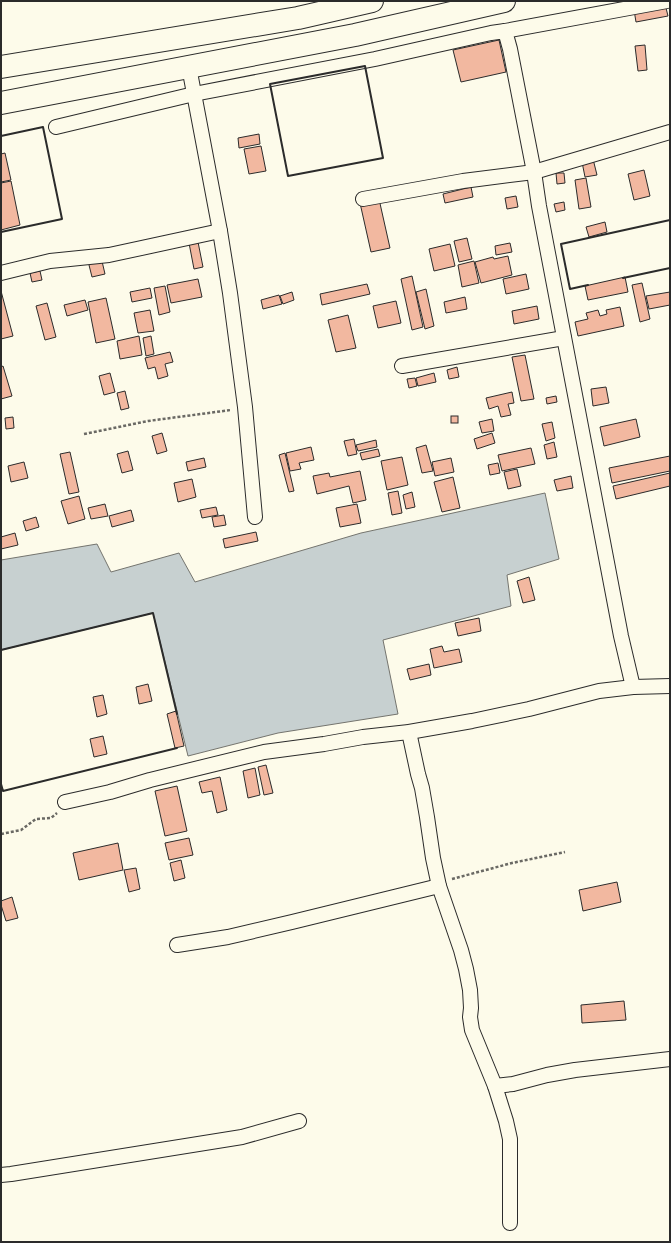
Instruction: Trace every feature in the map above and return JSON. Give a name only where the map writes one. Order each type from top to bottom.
[{"type":"main road","points":[[1,67],[298,18],[372,1]]},
{"type":"main road","points":[[1,103],[355,35],[504,1]]},
{"type":"street","points":[[56,127],[194,94],[375,59],[491,33],[667,1]]},
{"type":"street","points":[[505,31],[510,49],[564,338],[620,628],[633,687]]},
{"type":"street","points":[[188,67],[220,231],[230,294],[245,407],[255,517]]},
{"type":"street","points":[[363,199],[463,181],[534,172],[670,132]]},
{"type":"street","points":[[1,273],[50,261],[109,255],[220,231]]},
{"type":"street","points":[[402,366],[564,338]]},
{"type":"street","points":[[65,802],[110,792],[150,780],[264,752],[363,737],[409,732],[472,721],[529,709],[599,691],[633,687],[670,686]]},
{"type":"street","points":[[409,732],[423,795],[439,886],[461,950],[466,970],[470,990],[470,1017],[472,1030],[494,1086],[506,1121],[510,1139],[510,1223]]},
{"type":"street","points":[[177,945],[228,937],[439,886]]},
{"type":"street","points":[[494,1086],[513,1084],[547,1075],[575,1070],[670,1059]]},
{"type":"street","points":[[1,1175],[242,1138],[299,1121]]},
{"type":"path","points":[[84,434],[148,421],[245,407]]},
{"type":"path","points":[[1,834],[21,830],[36,819],[51,818],[60,811],[65,802]]},
{"type":"path","points":[[439,886],[452,879],[512,863],[565,852]]},
{"type":"shaded area","points":[[545,493],[559,559],[507,575],[511,606],[383,640],[398,714],[278,733],[188,756],[153,613],[1,650],[1,560],[97,544],[111,572],[179,553],[195,582],[361,533]]},
{"type":"building","points":[[665,4],[668,16],[636,22],[634,10]]},
{"type":"building","points":[[499,40],[506,72],[461,82],[453,50]]},
{"type":"building","points":[[645,45],[647,70],[638,71],[635,46]]},
{"type":"building","points":[[259,134],[260,144],[239,148],[238,138]]},
{"type":"building","points":[[261,146],[266,171],[249,174],[244,149]]},
{"type":"building","points":[[5,153],[11,180],[1,182],[1,154]]},
{"type":"building","points":[[593,159],[597,175],[585,177],[582,162]]},
{"type":"building","points":[[644,170],[650,196],[634,200],[628,174]]},
{"type":"building","points":[[556,173],[564,173],[565,183],[557,184]]},
{"type":"building","points":[[586,178],[591,207],[579,209],[575,180]]},
{"type":"building","points":[[11,181],[20,225],[1,230],[1,183]]},
{"type":"building","points":[[471,187],[473,197],[445,203],[443,194]]},
{"type":"building","points":[[516,196],[518,207],[507,209],[505,198]]},
{"type":"building","points":[[379,199],[390,248],[371,252],[360,203]]},
{"type":"building","points":[[564,202],[565,210],[556,212],[554,204]]},
{"type":"building","points":[[605,222],[607,232],[589,237],[586,227]]},
{"type":"building","points":[[467,238],[472,259],[459,262],[454,241]]},
{"type":"building","points":[[198,242],[203,267],[194,269],[189,243]]},
{"type":"building","points":[[510,243],[512,252],[496,255],[495,246]]},
{"type":"building","points":[[450,244],[455,266],[434,271],[429,249]]},
{"type":"building","points":[[508,256],[512,275],[481,283],[475,262],[493,257],[494,259]]},
{"type":"building","points":[[101,257],[105,274],[92,277],[88,261]]},
{"type":"building","points":[[474,261],[479,283],[462,287],[458,265]]},
{"type":"building","points":[[40,271],[42,280],[32,282],[30,273]]},
{"type":"building","points":[[526,274],[529,289],[506,294],[503,279]]},
{"type":"building","points":[[412,276],[423,327],[412,330],[401,279]]},
{"type":"building","points":[[625,277],[628,292],[588,300],[585,286]]},
{"type":"building","points":[[198,279],[202,297],[171,303],[167,285]]},
{"type":"building","points":[[642,283],[650,319],[640,322],[632,285]]},
{"type":"building","points":[[367,284],[370,294],[322,305],[320,294]]},
{"type":"building","points":[[165,286],[170,312],[159,315],[154,288]]},
{"type":"building","points":[[150,288],[152,298],[132,302],[130,292]]},
{"type":"building","points":[[426,289],[434,326],[425,329],[416,292]]},
{"type":"building","points":[[1,291],[13,336],[1,339]]},
{"type":"building","points":[[292,292],[294,300],[283,304],[280,296]]},
{"type":"building","points":[[670,292],[670,305],[649,309],[646,296]]},
{"type":"building","points":[[279,295],[282,304],[263,309],[261,300]]},
{"type":"building","points":[[465,297],[467,309],[446,313],[444,302]]},
{"type":"building","points":[[106,298],[115,339],[96,343],[88,302]]},
{"type":"building","points":[[85,300],[88,310],[67,316],[64,305]]},
{"type":"building","points":[[396,301],[401,323],[378,328],[373,306]]},
{"type":"building","points":[[47,303],[56,337],[45,340],[36,306]]},
{"type":"building","points":[[537,306],[539,319],[514,324],[512,311]]},
{"type":"building","points":[[620,307],[624,326],[578,336],[575,322],[588,319],[586,313],[598,310],[600,316],[607,314],[606,310]]},
{"type":"building","points":[[150,310],[154,331],[138,333],[134,313]]},
{"type":"building","points":[[348,315],[356,348],[336,352],[328,320]]},
{"type":"building","points":[[139,336],[142,355],[120,359],[117,341]]},
{"type":"building","points":[[151,336],[154,354],[146,356],[143,338]]},
{"type":"building","points":[[170,352],[173,362],[165,364],[168,376],[158,379],[155,367],[148,369],[145,358]]},
{"type":"building","points":[[525,355],[534,399],[521,401],[512,357]]},
{"type":"building","points":[[3,366],[12,396],[1,399],[1,367]]},
{"type":"building","points":[[457,367],[459,377],[449,379],[447,370]]},
{"type":"building","points":[[110,373],[115,392],[104,395],[99,376]]},
{"type":"building","points":[[434,373],[436,382],[418,386],[416,378]]},
{"type":"building","points":[[415,378],[417,386],[409,388],[407,379]]},
{"type":"building","points":[[606,387],[609,403],[593,406],[591,389]]},
{"type":"building","points":[[125,391],[129,408],[121,410],[117,393]]},
{"type":"building","points":[[512,392],[514,403],[508,404],[511,415],[501,417],[498,406],[489,409],[486,398]]},
{"type":"building","points":[[556,396],[557,402],[547,404],[546,398]]},
{"type":"building","points":[[451,416],[458,416],[458,423],[451,423]]},
{"type":"building","points":[[13,417],[14,428],[6,429],[5,418]]},
{"type":"building","points":[[492,419],[494,431],[482,433],[479,422]]},
{"type":"building","points":[[636,419],[640,437],[604,446],[600,427]]},
{"type":"building","points":[[552,422],[555,438],[546,441],[542,424]]},
{"type":"building","points":[[162,433],[167,451],[157,454],[152,436]]},
{"type":"building","points":[[492,433],[495,443],[477,449],[474,439]]},
{"type":"building","points":[[354,439],[357,454],[348,456],[344,441]]},
{"type":"building","points":[[376,440],[377,447],[358,451],[356,445]]},
{"type":"building","points":[[554,442],[557,457],[547,459],[544,445]]},
{"type":"building","points":[[426,445],[433,471],[422,473],[416,448]]},
{"type":"building","points":[[311,447],[314,460],[299,463],[301,469],[290,471],[286,453]]},
{"type":"building","points":[[531,448],[535,464],[502,471],[498,455]]},
{"type":"building","points":[[378,449],[380,456],[362,460],[360,453]]},
{"type":"building","points":[[128,451],[133,470],[122,473],[117,454]]},
{"type":"building","points":[[70,452],[79,492],[69,494],[60,454]]},
{"type":"building","points":[[285,453],[294,491],[289,492],[279,455]]},
{"type":"building","points":[[670,456],[670,471],[612,483],[609,468]]},
{"type":"building","points":[[402,457],[408,485],[387,490],[381,461]]},
{"type":"building","points":[[204,458],[206,467],[188,471],[186,462]]},
{"type":"building","points":[[451,458],[454,472],[435,476],[432,462]]},
{"type":"building","points":[[24,462],[28,478],[11,482],[8,466]]},
{"type":"building","points":[[498,463],[500,473],[490,475],[488,465]]},
{"type":"building","points":[[517,469],[521,486],[508,489],[504,472]]},
{"type":"building","points":[[360,471],[366,500],[353,503],[349,486],[317,494],[313,476],[329,473],[330,477]]},
{"type":"building","points":[[670,473],[670,486],[616,499],[613,486]]},
{"type":"building","points":[[571,476],[573,488],[557,491],[554,480]]},
{"type":"building","points":[[453,477],[460,508],[442,512],[434,482]]},
{"type":"building","points":[[192,479],[196,497],[178,502],[174,483]]},
{"type":"building","points":[[398,491],[402,513],[392,515],[388,493]]},
{"type":"building","points":[[412,492],[415,507],[406,509],[403,495]]},
{"type":"building","points":[[79,496],[85,519],[68,524],[61,501]]},
{"type":"building","points":[[105,504],[108,516],[91,519],[88,508]]},
{"type":"building","points":[[357,504],[361,523],[340,527],[336,508]]},
{"type":"building","points":[[216,507],[218,515],[202,518],[200,510]]},
{"type":"building","points":[[131,510],[134,521],[112,527],[109,516]]},
{"type":"building","points":[[224,515],[226,525],[214,527],[212,517]]},
{"type":"building","points":[[36,517],[39,527],[26,531],[23,521]]},
{"type":"building","points":[[256,532],[258,541],[225,548],[223,539]]},
{"type":"building","points":[[15,533],[18,545],[1,549],[1,537]]},
{"type":"building","points":[[529,577],[535,600],[523,603],[517,581]]},
{"type":"building","points":[[479,618],[481,631],[458,636],[455,623]]},
{"type":"building","points":[[442,646],[444,652],[459,649],[462,662],[434,668],[430,649]]},
{"type":"building","points":[[429,664],[431,675],[410,680],[407,669]]},
{"type":"building","points":[[148,684],[152,701],[139,704],[136,687]]},
{"type":"building","points":[[103,695],[107,714],[97,717],[93,697]]},
{"type":"building","points":[[176,711],[184,746],[175,748],[167,714]]},
{"type":"building","points":[[103,736],[107,754],[94,757],[90,739]]},
{"type":"building","points":[[266,765],[273,793],[264,795],[258,767]]},
{"type":"building","points":[[255,768],[260,795],[248,798],[243,771]]},
{"type":"building","points":[[220,777],[227,810],[217,813],[212,791],[202,793],[199,782]]},
{"type":"building","points":[[177,786],[187,831],[165,836],[155,791]]},
{"type":"building","points":[[189,838],[193,855],[169,860],[165,843]]},
{"type":"building","points":[[118,843],[123,870],[79,880],[73,853]]},
{"type":"building","points":[[181,860],[185,878],[174,881],[170,863]]},
{"type":"building","points":[[136,868],[140,889],[129,892],[124,870]]},
{"type":"building","points":[[617,882],[621,902],[583,911],[579,890]]},
{"type":"building","points":[[12,897],[18,918],[6,921],[1,901]]},
{"type":"building","points":[[624,1001],[626,1020],[582,1023],[581,1005]]},
{"type":"wall","points":[[365,66],[383,158],[288,176],[270,84],[365,66]]},
{"type":"wall","points":[[1,136],[43,127],[62,219],[1,232]]},
{"type":"wall","points":[[588,285],[570,289],[561,244],[670,220]]},
{"type":"wall","points":[[623,278],[670,268]]},
{"type":"wall","points":[[1,650],[153,613],[177,714]]},
{"type":"wall","points":[[1,784],[3,791],[177,748]]}]
